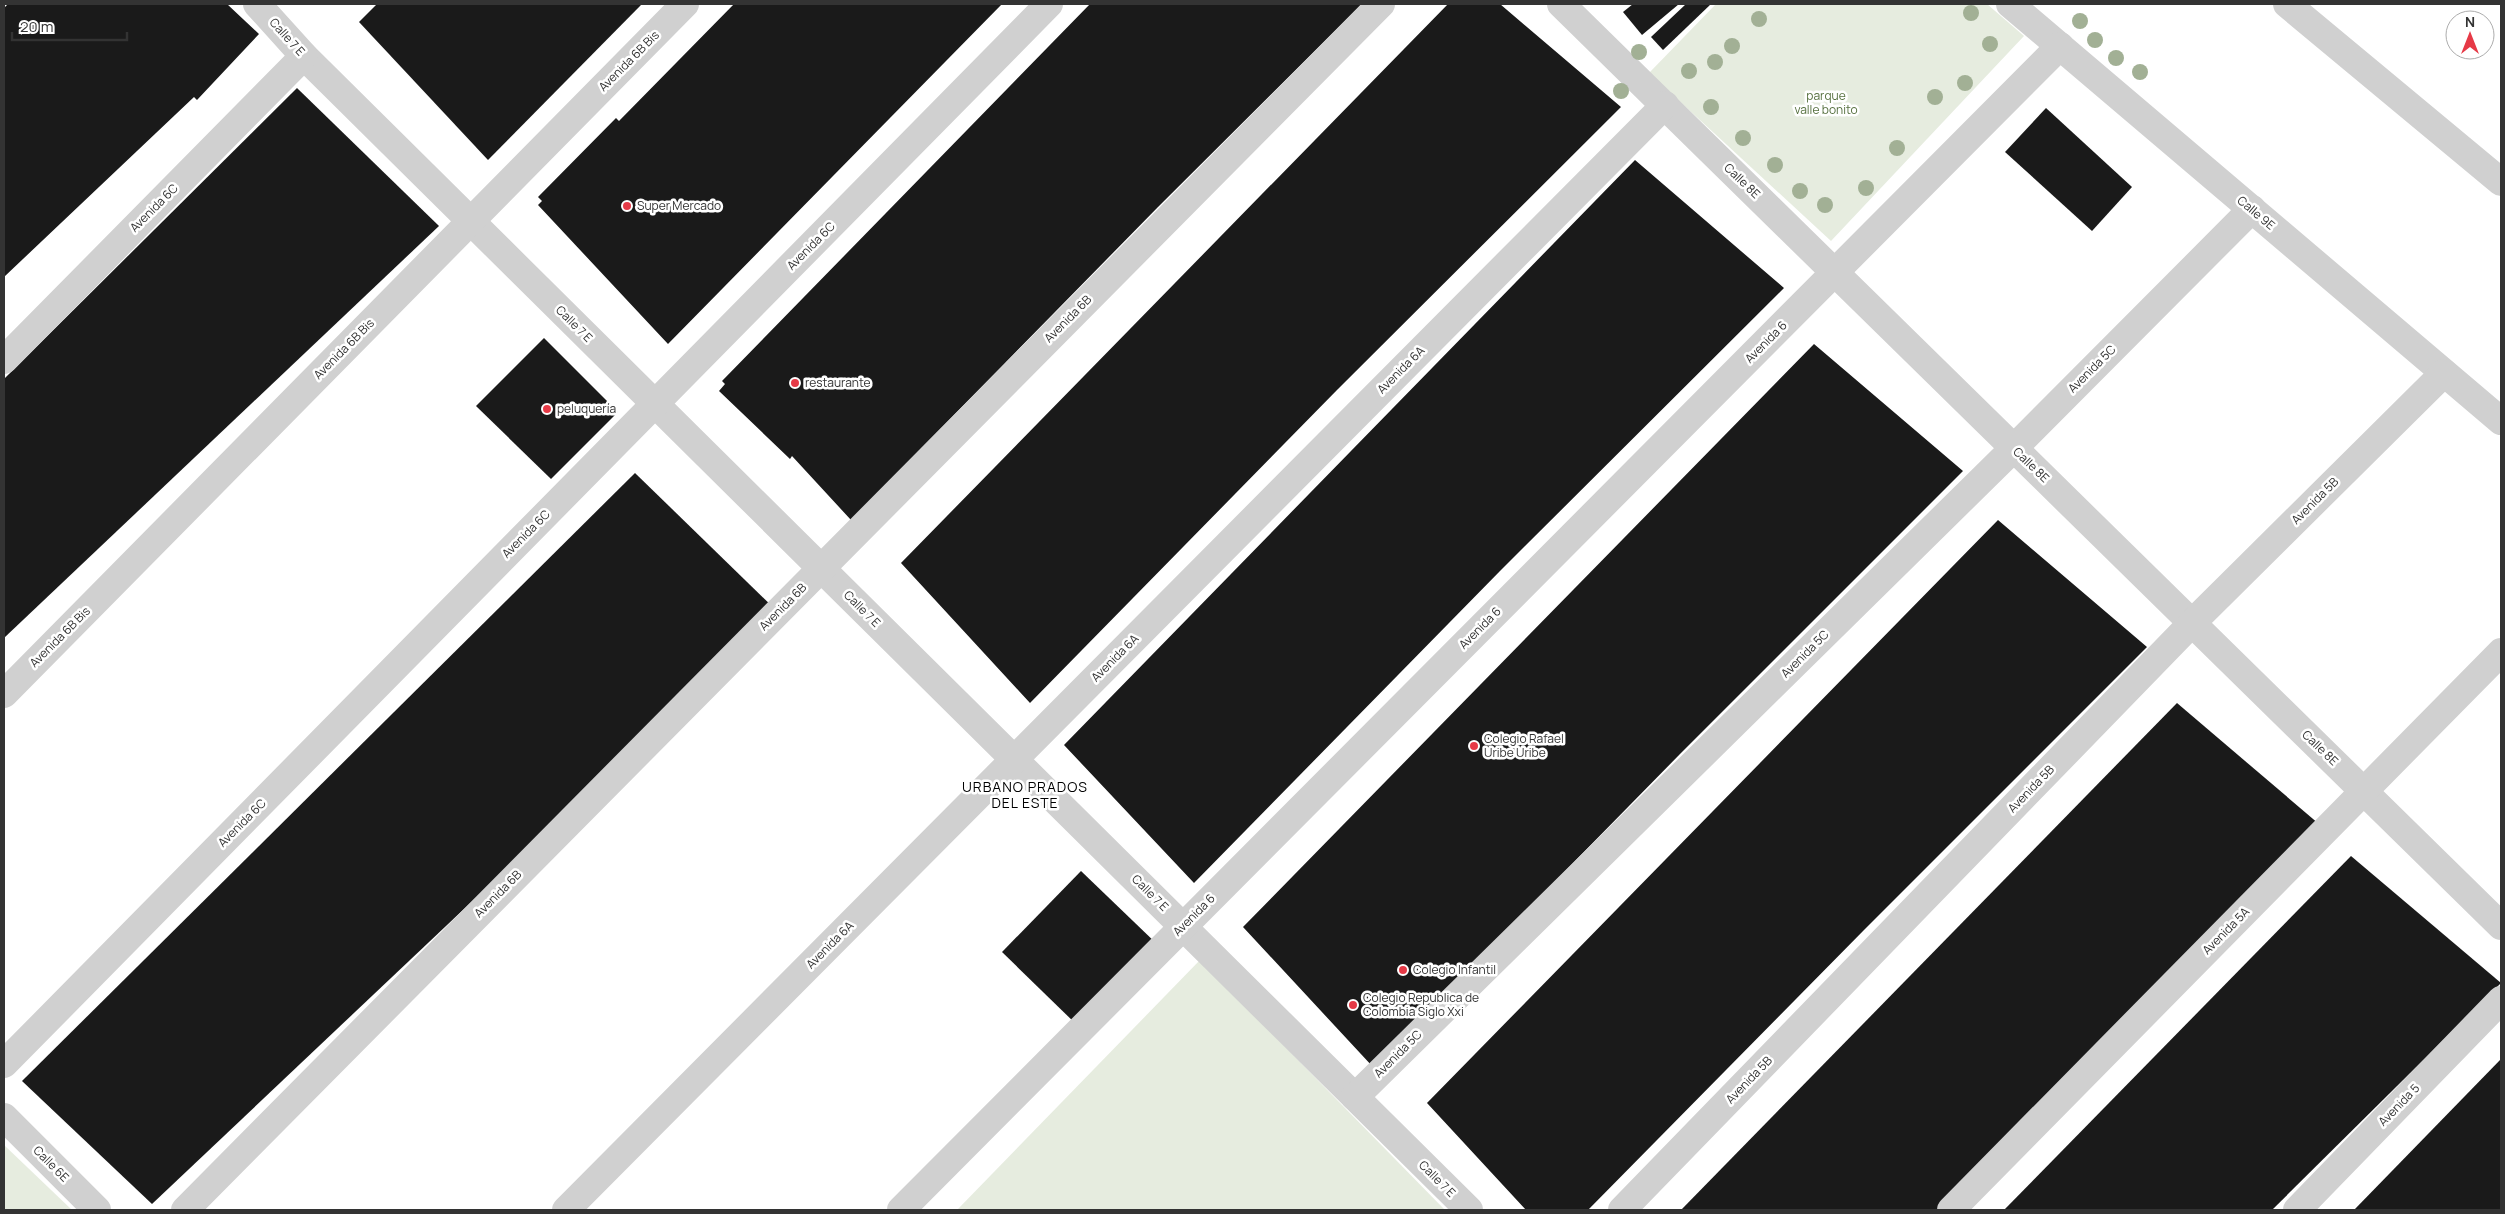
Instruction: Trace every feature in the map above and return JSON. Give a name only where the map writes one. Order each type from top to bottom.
[{"type":"street","name":"Calle 7 E","points":[[258,4],[304,56],[1469,1210]]},
{"type":"street","name":"Avenida 6B Bis","points":[[4,694],[685,4]]},
{"type":"street","name":"Avenida 6C","points":[[4,1064],[1049,4]]},
{"type":"street","name":"Avenida 6B","points":[[185,1210],[1382,4]]},
{"type":"street","name":"Calle 8E","points":[[1561,4],[2501,926]]},
{"type":"street","name":"Calle 9E","points":[[2010,4],[2501,422]]},
{"type":"street","points":[[2287,4],[2501,182]]},
{"type":"street","name":"Avenida 6","points":[[901,1210],[2060,46]]},
{"type":"street","name":"Avenida 6C","points":[[4,360],[304,56]]},
{"type":"street","name":"Avenida 6A","points":[[566,1210],[1665,105]]},
{"type":"street","name":"Avenida 5C","points":[[1355,1097],[2014,448],[2252,209]]},
{"type":"street","name":"Avenida 5B","points":[[1622,1210],[2192,623],[2444,373]]},
{"type":"street","name":"Avenida 5A","points":[[1951,1210],[2501,652]]},
{"type":"street","name":"Avenida 5","points":[[2297,1210],[2501,1000]]},
{"type":"street","name":"Calle 6E","points":[[4,1117],[97,1210]]},
{"type":"green space","name":"parque valle bonito","points":[[1716,4],[1987,4],[2024,36],[1831,241],[1649,73]]},
{"type":"green space","points":[[1200,960],[1445,1210],[957,1210]]},
{"type":"green space","points":[[4,1145],[72,1210],[4,1210]]},
{"type":"building","points":[[8,4],[227,4],[259,34],[197,100],[194,97],[4,277],[4,8]]},
{"type":"building","points":[[377,4],[642,4],[488,160],[359,22]]},
{"type":"building","points":[[734,4],[1002,4],[668,344],[538,205],[542,201],[538,197],[616,118],[619,121]]},
{"type":"building","points":[[1090,4],[1362,4],[1158,207],[851,520],[792,456],[790,459],[719,391],[725,384],[722,381]]},
{"type":"building","points":[[1448,4],[1500,4],[1621,107],[1337,390],[1030,703],[901,563]]},
{"type":"building","points":[[1633,4],[1679,4],[1642,35],[1623,12]]},
{"type":"building","points":[[1686,4],[1711,4],[1663,50],[1651,37]]},
{"type":"building","points":[[297,88],[439,226],[4,638],[4,379]]},
{"type":"building","points":[[2046,108],[2132,187],[2092,231],[2005,152]]},
{"type":"building","points":[[1635,160],[1784,288],[1500,571],[1194,883],[1064,745]]},
{"type":"building","name":"peluquería","points":[[544,338],[618,412],[551,479],[476,406]]},
{"type":"building","points":[[1814,344],[1963,471],[1680,754],[1373,1067],[1243,927]]},
{"type":"building","points":[[635,473],[778,612],[152,1204],[22,1081]]},
{"type":"building","points":[[1998,520],[2147,647],[1588,1210],[1526,1210],[1427,1103]]},
{"type":"building","points":[[2177,703],[2326,830],[1947,1210],[1681,1210]]},
{"type":"building","points":[[2351,856],[2501,983],[2272,1210],[2004,1210]]},
{"type":"building","points":[[1081,871],[1159,946],[1079,1027],[1002,952]]},
{"type":"building","points":[[2501,1059],[2501,1210],[2354,1210]]},
{"type":"place","name":"Super Mercado","points":[[627,206]]},
{"type":"place","name":"restaurante","points":[[795,383]]},
{"type":"place","name":"peluquería","points":[[547,409]]},
{"type":"place","name":"Colegio Rafael Uribe Uribe","points":[[1474,746]]},
{"type":"place","name":"Colegio Infantil","points":[[1403,970]]},
{"type":"place","name":"Colegio Republica de Colombia Siglo Xxi","points":[[1353,1005]]},
{"type":"district","name":"URBANO PRADOS DEL ESTE","points":[[1025,796]]}]
